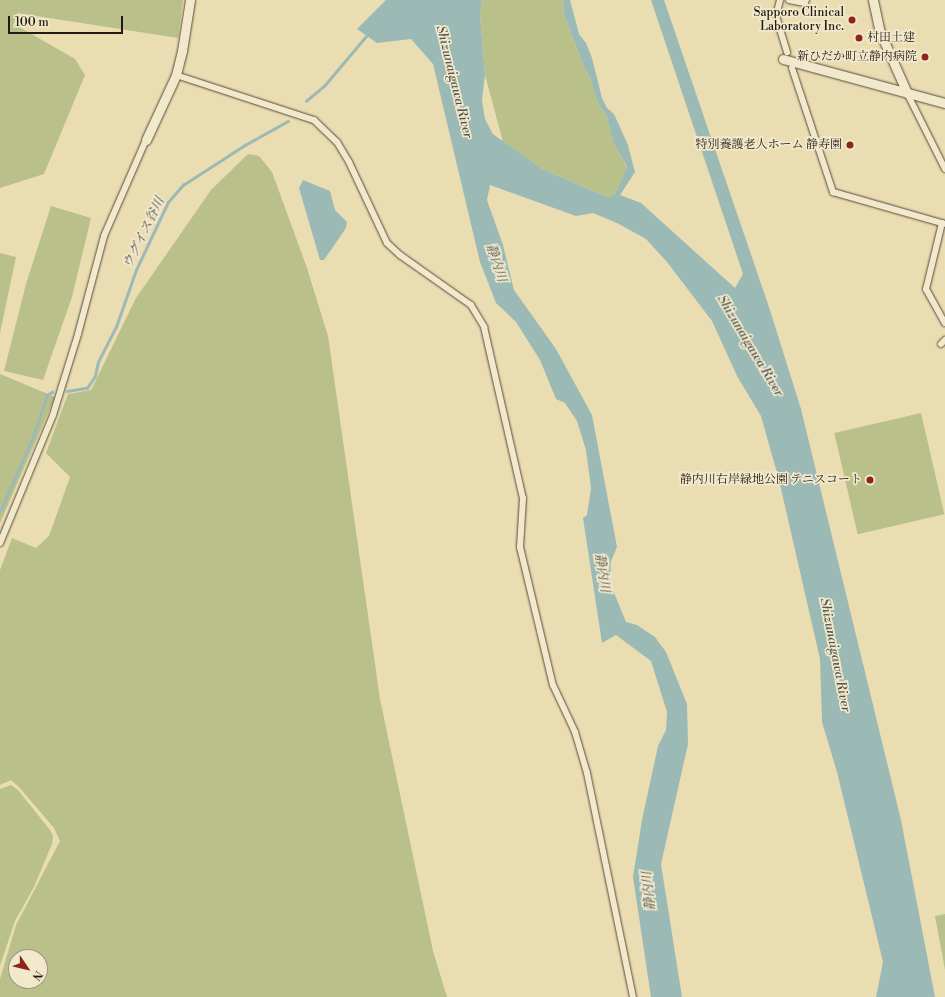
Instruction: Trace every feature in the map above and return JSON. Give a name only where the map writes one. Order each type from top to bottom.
[{"type":"street","points":[[0,543],[54,415],[78,334],[104,236],[176,75],[182,51],[190,0]]},
{"type":"street","points":[[780,0],[776,16],[785,55],[906,93],[945,103]]},
{"type":"street","points":[[789,0],[805,3],[806,0]]},
{"type":"street","points":[[873,0],[880,32],[906,93],[945,169]]},
{"type":"street","points":[[792,68],[833,192],[943,223],[926,289],[945,323]]},
{"type":"street","points":[[176,75],[314,120],[337,142],[349,162],[387,243],[400,255],[471,305],[484,327],[523,498],[520,547],[553,685],[575,732],[587,773],[633,997]]},
{"type":"green space","points":[[0,0],[183,0],[178,38],[17,13],[14,24],[75,59],[85,75],[44,174],[0,188]]},
{"type":"green space","points":[[482,0],[563,0],[564,14],[583,65],[590,78],[598,104],[606,114],[613,142],[627,168],[615,194],[607,197],[542,169],[503,142],[485,75],[480,15]]},
{"type":"green space","points":[[248,154],[259,156],[272,172],[307,268],[328,336],[380,699],[433,951],[447,997],[0,997],[0,979],[8,952],[8,989],[48,989],[48,949],[9,949],[16,925],[60,841],[54,828],[19,787],[11,780],[0,785],[0,570],[12,538],[36,548],[49,536],[70,477],[46,453],[68,394],[91,390],[136,298],[211,190]]},
{"type":"green space","points":[[51,206],[91,218],[72,297],[43,380],[4,371],[26,284]]},
{"type":"green space","points":[[0,253],[16,257],[0,333]]},
{"type":"green space","points":[[0,374],[55,397],[0,523]]},
{"type":"green space","points":[[921,413],[944,514],[858,534],[834,433]]},
{"type":"green space","points":[[11,785],[18,790],[50,830],[53,836],[52,844],[34,887],[15,921],[0,966],[0,789]]},
{"type":"green space","points":[[945,914],[945,970],[935,916]]},
{"type":"water","points":[[386,0],[482,0],[480,15],[485,75],[482,100],[485,119],[493,134],[542,169],[607,197],[615,194],[627,167],[613,142],[606,114],[598,104],[590,78],[583,65],[564,14],[563,0],[570,0],[579,34],[586,43],[592,58],[602,98],[607,108],[614,114],[628,145],[635,172],[620,195],[641,203],[735,288],[743,274],[651,0],[664,0],[769,307],[801,409],[901,820],[935,997],[876,997],[883,962],[837,772],[822,722],[820,659],[779,480],[761,416],[737,376],[712,321],[667,262],[646,239],[617,223],[593,213],[576,216],[490,185],[487,200],[503,245],[514,290],[556,349],[592,415],[617,547],[611,561],[610,583],[626,622],[637,625],[655,637],[666,652],[687,704],[688,744],[661,864],[682,997],[651,997],[633,877],[642,820],[658,746],[666,730],[667,712],[651,661],[616,635],[602,643],[583,518],[587,515],[591,488],[586,450],[577,421],[565,403],[556,399],[540,360],[516,322],[496,303],[480,262],[433,64],[411,39],[377,43],[357,29]]},
{"type":"water","points":[[303,180],[330,191],[335,210],[347,222],[346,228],[324,260],[320,260],[299,188]]},
{"type":"waterway","name":"ウグイス谷川","points":[[306,101],[324,86],[368,34]]},
{"type":"waterway","name":"ウグイス谷川","points":[[67,391],[87,388],[95,376],[98,362],[116,327],[136,270],[168,202],[183,185],[245,145],[288,121]]},
{"type":"waterway","name":"ウグイス谷川","points":[[0,512],[33,437],[47,395],[52,392]]},
{"type":"place","name":"Sapporo Clinical Laboratory Inc.","points":[[852,20]]},
{"type":"place","name":"村田土建","points":[[859,38]]},
{"type":"place","name":"新ひだか町立静内病院","points":[[925,57]]},
{"type":"place","name":"特別養護老人ホーム 静寿園","points":[[850,145]]},
{"type":"place","name":"静内川右岸緑地公園 テニスコート","points":[[870,480]]},
{"type":"water label","name":"Shizunaigawa River","points":[[454,82]]},
{"type":"water label","name":"静内川","points":[[496,263]]},
{"type":"water label","name":"Shizunaigawa River","points":[[750,346]]},
{"type":"water label","name":"静内川","points":[[602,573]]},
{"type":"water label","name":"Shizunaigawa River","points":[[835,655]]},
{"type":"water label","name":"静内川","points":[[649,891]]}]
